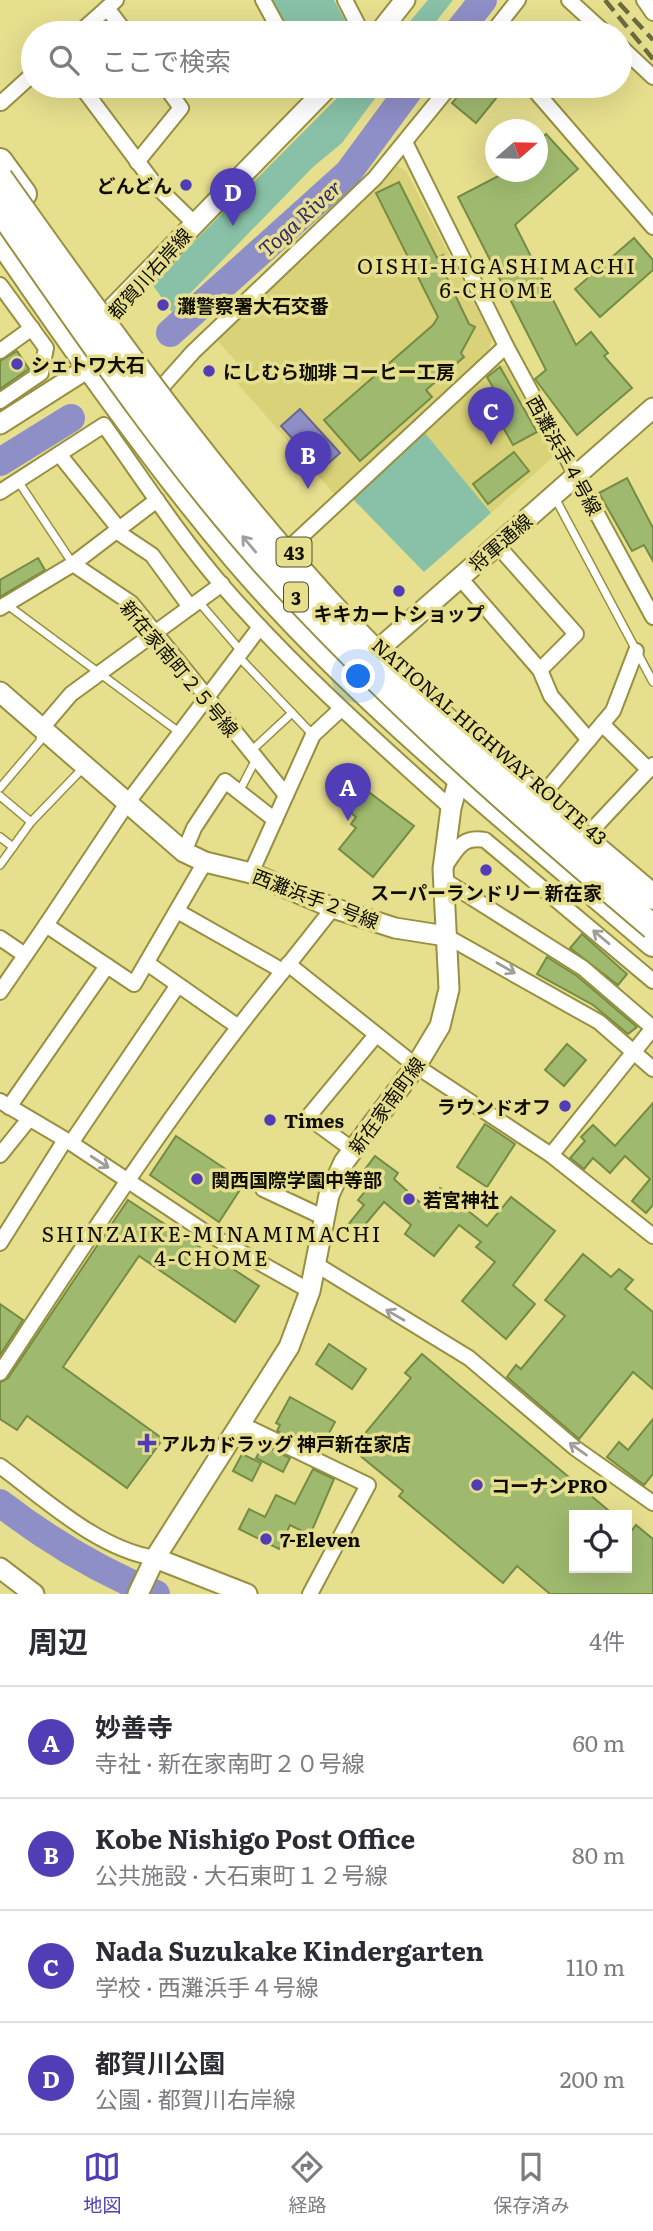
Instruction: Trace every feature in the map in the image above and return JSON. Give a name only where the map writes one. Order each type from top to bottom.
[{"type":"highway","name":"NATIONAL HIGHWAY ROUTE 43","points":[[0,161],[161,388],[290,547],[380,648],[653,884]]},
{"type":"highway","name":"3","points":[[0,178],[166,408],[283,553],[411,686],[653,897]]},
{"type":"highway","name":"3","points":[[0,210],[149,420],[266,564],[337,641],[487,786],[653,928]]},
{"type":"highway","name":"43","points":[[0,239],[88,368],[236,557],[352,681],[459,778],[653,944]]},
{"type":"street","points":[[263,0],[274,21]]},
{"type":"street","points":[[345,0],[356,21]]},
{"type":"street","points":[[388,21],[405,0]]},
{"type":"street","points":[[501,21],[518,0]]},
{"type":"street","points":[[569,0],[592,21]]},
{"type":"street","points":[[644,0],[653,13]]},
{"type":"street","points":[[92,21],[113,2],[121,21]]},
{"type":"street","points":[[632,57],[653,77]]},
{"type":"street","points":[[1,103],[21,85]]},
{"type":"street","points":[[90,98],[156,186],[194,223]]},
{"type":"street","points":[[138,162],[181,108],[174,98]]},
{"type":"street","name":"都賀川右岸線","points":[[88,368],[108,313],[311,98]]},
{"type":"street","points":[[161,388],[193,352],[375,177],[440,98]]},
{"type":"street","points":[[541,98],[653,227]]},
{"type":"street","name":"西灘浜手４号線","points":[[405,142],[506,346],[653,617]]},
{"type":"street","points":[[0,401],[41,373],[46,348],[1,286]]},
{"type":"street","points":[[0,352],[32,328]]},
{"type":"street","points":[[290,547],[506,346]]},
{"type":"street","points":[[0,424],[88,368]]},
{"type":"street","name":"将軍通線","points":[[352,681],[380,648],[653,408]]},
{"type":"street","points":[[0,492],[104,425],[222,584],[260,627],[341,709],[451,808]]},
{"type":"street","points":[[59,454],[117,530],[152,555],[194,604]]},
{"type":"street","points":[[3,606],[73,564],[158,500]]},
{"type":"street","points":[[497,545],[576,634],[540,670]]},
{"type":"street","name":"新在家南町２５号線","points":[[73,564],[131,603],[286,795]]},
{"type":"street","points":[[460,578],[540,670],[551,696],[589,740]]},
{"type":"street","points":[[42,729],[71,694],[222,584]]},
{"type":"street","points":[[0,992],[128,802],[260,627]]},
{"type":"street","points":[[545,792],[613,711],[636,651]]},
{"type":"street","name":"西灘浜手２号線","points":[[0,692],[184,852],[205,862],[251,873],[333,908],[395,928],[446,936],[599,1022],[653,1069]]},
{"type":"street","points":[[251,873],[313,735],[341,709]]},
{"type":"street","points":[[592,830],[651,767],[602,724]]},
{"type":"street","name":"新在家南町線","points":[[138,1594],[155,1558],[289,1347],[310,1292],[330,1195],[353,1150],[416,1066],[440,1026],[449,989],[443,875],[451,808],[459,778]]},
{"type":"street","points":[[184,852],[194,828],[225,781],[275,820]]},
{"type":"street","points":[[551,1155],[653,1028],[583,968],[443,875],[460,844],[473,837],[485,840],[653,981]]},
{"type":"street","points":[[46,925],[134,984],[205,862]]},
{"type":"street","points":[[0,1373],[127,1180],[237,1026],[333,908]]},
{"type":"street","points":[[177,911],[285,968],[416,1066],[551,1155],[647,1231],[653,1216]]},
{"type":"street","points":[[0,938],[25,956]]},
{"type":"street","points":[[147,963],[237,1026]]},
{"type":"street","points":[[107,966],[5,1104],[68,1141],[205,1232],[310,1292]]},
{"type":"street","points":[[0,1243],[178,985]]},
{"type":"street","points":[[353,1150],[308,1117],[376,1035]]},
{"type":"street","points":[[0,1155],[29,1119]]},
{"type":"street","points":[[263,1189],[325,1218]]},
{"type":"street","points":[[317,1265],[469,1358],[575,1448],[653,1503]]},
{"type":"street","points":[[241,1424],[368,1485],[310,1594]]},
{"type":"street","points":[[0,1465],[59,1510],[129,1554],[155,1558],[247,1594]]},
{"type":"street","points":[[0,1568],[34,1594]]},
{"type":"lane","name":"新在家南町２５号線","points":[[18,481],[73,564]]},
{"type":"lane","points":[[554,495],[653,682]]},
{"type":"lane","points":[[194,604],[313,735]]},
{"type":"lane","points":[[3,606],[179,732]]},
{"type":"lane","points":[[239,793],[253,755],[292,713]]},
{"type":"lane","points":[[0,788],[40,741],[42,729]]},
{"type":"lane","points":[[0,864],[31,822],[85,766]]},
{"type":"lane","points":[[0,796],[31,822]]},
{"type":"lane","points":[[0,837],[13,847]]},
{"type":"shaded area","points":[[397,166],[406,171],[492,338],[488,353],[335,495],[231,376],[241,367],[215,338],[374,185],[378,188]]},
{"type":"shaded area","points":[[496,364],[506,366],[554,456],[491,513],[425,433]]},
{"type":"green space","points":[[270,0],[334,0],[345,21],[281,21]]},
{"type":"green space","points":[[428,0],[453,0],[436,21],[410,21]]},
{"type":"green space","points":[[337,98],[375,98],[342,143],[313,167],[172,312],[152,284]]},
{"type":"green space","points":[[425,433],[491,513],[424,572],[352,498]]},
{"type":"water","points":[[300,409],[340,453],[321,470],[281,426]]},
{"type":"building","points":[[456,98],[496,98],[476,123],[452,103]]},
{"type":"building","points":[[548,136],[578,169],[515,225],[576,345],[591,332],[608,353],[604,356],[632,388],[577,435],[535,379],[546,370],[458,197],[487,182],[548,182]]},
{"type":"building","points":[[399,182],[437,258],[443,255],[453,273],[446,276],[469,324],[475,327],[461,353],[464,357],[426,390],[432,397],[360,461],[324,420],[433,325],[438,317],[376,193]]},
{"type":"building","points":[[634,238],[653,260],[653,270],[600,317],[575,289]]},
{"type":"building","points":[[17,351],[29,369],[0,389],[0,361]]},
{"type":"building","points":[[500,367],[537,432],[513,445],[486,397],[495,391],[487,377]]},
{"type":"building","points":[[514,452],[529,471],[488,504],[473,484]]},
{"type":"building","points":[[627,478],[653,528],[653,561],[644,545],[632,551],[599,493]]},
{"type":"building","points":[[38,558],[45,570],[0,597],[0,580]]},
{"type":"building","points":[[346,775],[414,826],[373,877],[339,849],[356,828],[351,824],[356,817],[329,796]]},
{"type":"building","points":[[582,934],[627,974],[618,985],[570,948]]},
{"type":"building","points":[[547,957],[577,976],[637,1027],[628,1034],[593,1005],[537,974]]},
{"type":"building","points":[[567,1044],[586,1060],[564,1086],[545,1070]]},
{"type":"building","points":[[653,1103],[653,1205],[646,1213],[632,1201],[650,1179],[625,1156],[610,1173],[593,1158],[584,1169],[570,1158],[585,1141],[581,1137],[593,1125],[615,1146]]},
{"type":"building","points":[[485,1124],[515,1144],[487,1187],[457,1167]]},
{"type":"building","name":"関西国際学園中等部","points":[[176,1136],[245,1182],[219,1222],[150,1175]]},
{"type":"building","points":[[375,1156],[398,1173],[394,1179],[425,1207],[440,1188],[487,1226],[511,1197],[555,1231],[513,1285],[535,1304],[506,1339],[462,1301],[495,1262],[476,1247],[481,1242],[459,1225],[434,1256],[405,1234],[411,1225],[384,1202],[357,1234],[347,1226],[364,1205],[358,1200],[371,1184],[360,1176]]},
{"type":"building","points":[[128,1200],[259,1286],[235,1322],[139,1256],[63,1367],[163,1439],[127,1488],[27,1416],[17,1430],[0,1419],[0,1383],[8,1378]]},
{"type":"building","points":[[583,1254],[611,1277],[619,1269],[633,1280],[625,1289],[653,1312],[653,1389],[633,1372],[579,1439],[507,1377],[516,1365],[521,1369],[565,1316],[545,1300]]},
{"type":"building","points":[[0,1304],[23,1320],[0,1355]]},
{"type":"building","points":[[329,1344],[366,1369],[352,1389],[316,1364]]},
{"type":"building","points":[[422,1354],[608,1510],[569,1510],[569,1573],[632,1573],[632,1530],[636,1525],[653,1539],[653,1594],[550,1594],[517,1566],[503,1583],[399,1496],[403,1491],[352,1449],[411,1378],[405,1373]]},
{"type":"building","points":[[290,1397],[335,1422],[321,1448],[300,1437],[298,1441],[277,1431],[280,1425],[276,1423]]},
{"type":"building","points":[[653,1419],[653,1474],[644,1485],[607,1457],[619,1442],[628,1450]]},
{"type":"building","points":[[263,1445],[290,1458],[283,1472],[256,1458]]},
{"type":"building","points":[[242,1454],[261,1463],[252,1481],[233,1471]]},
{"type":"building","points":[[313,1469],[334,1479],[310,1535],[290,1525],[279,1549],[239,1529],[249,1509],[265,1517],[276,1495],[295,1504]]},
{"type":"waterway","name":"Toga River","points":[[466,21],[483,0]]},
{"type":"waterway","name":"Toga River","points":[[170,333],[348,173],[403,98]]},
{"type":"waterway","points":[[0,462],[71,418]]},
{"type":"waterway","points":[[0,1503],[75,1554],[156,1594]]},
{"type":"railway","points":[[605,0],[622,21]]},
{"type":"railway","points":[[619,3],[653,40]]},
{"type":"railway","points":[[632,33],[653,59]]},
{"type":"place","name":"どんどん","points":[[186,185]]},
{"type":"place","name":"都賀川公園","points":[[233,226]]},
{"type":"place","name":"灘警察署大石交番","points":[[163,305]]},
{"type":"place","name":"シェトワ大石","points":[[17,364]]},
{"type":"place","name":"にしむら珈琲 コーヒー工房","points":[[209,371]]},
{"type":"place","name":"Nada Suzukake Kindergarten","points":[[491,445]]},
{"type":"place","name":"Kobe Nishigo Post Office","points":[[308,489]]},
{"type":"place","name":"キキカートショップ","points":[[399,591]]},
{"type":"place","name":"妙善寺","points":[[348,821]]},
{"type":"place","name":"スーパーランドリー 新在家","points":[[486,870]]},
{"type":"place","name":"ラウンドオフ","points":[[565,1106]]},
{"type":"place","name":"Times","points":[[270,1120]]},
{"type":"place","name":"関西国際学園中等部","points":[[197,1179]]},
{"type":"place","name":"若宮神社","points":[[409,1199]]},
{"type":"place","name":"アルカドラッグ 神戸新在家店","points":[[147,1443]]},
{"type":"place","name":"コーナンPRO","points":[[477,1485]]},
{"type":"place","name":"7-Eleven","points":[[266,1539]]},
{"type":"district","name":"OISHI-HIGASHIMACHI 6-CHOME","points":[[497,276]]},
{"type":"district","name":"SHINZAIKE-MINAMIMACHI 4-CHOME","points":[[212,1244]]}]
